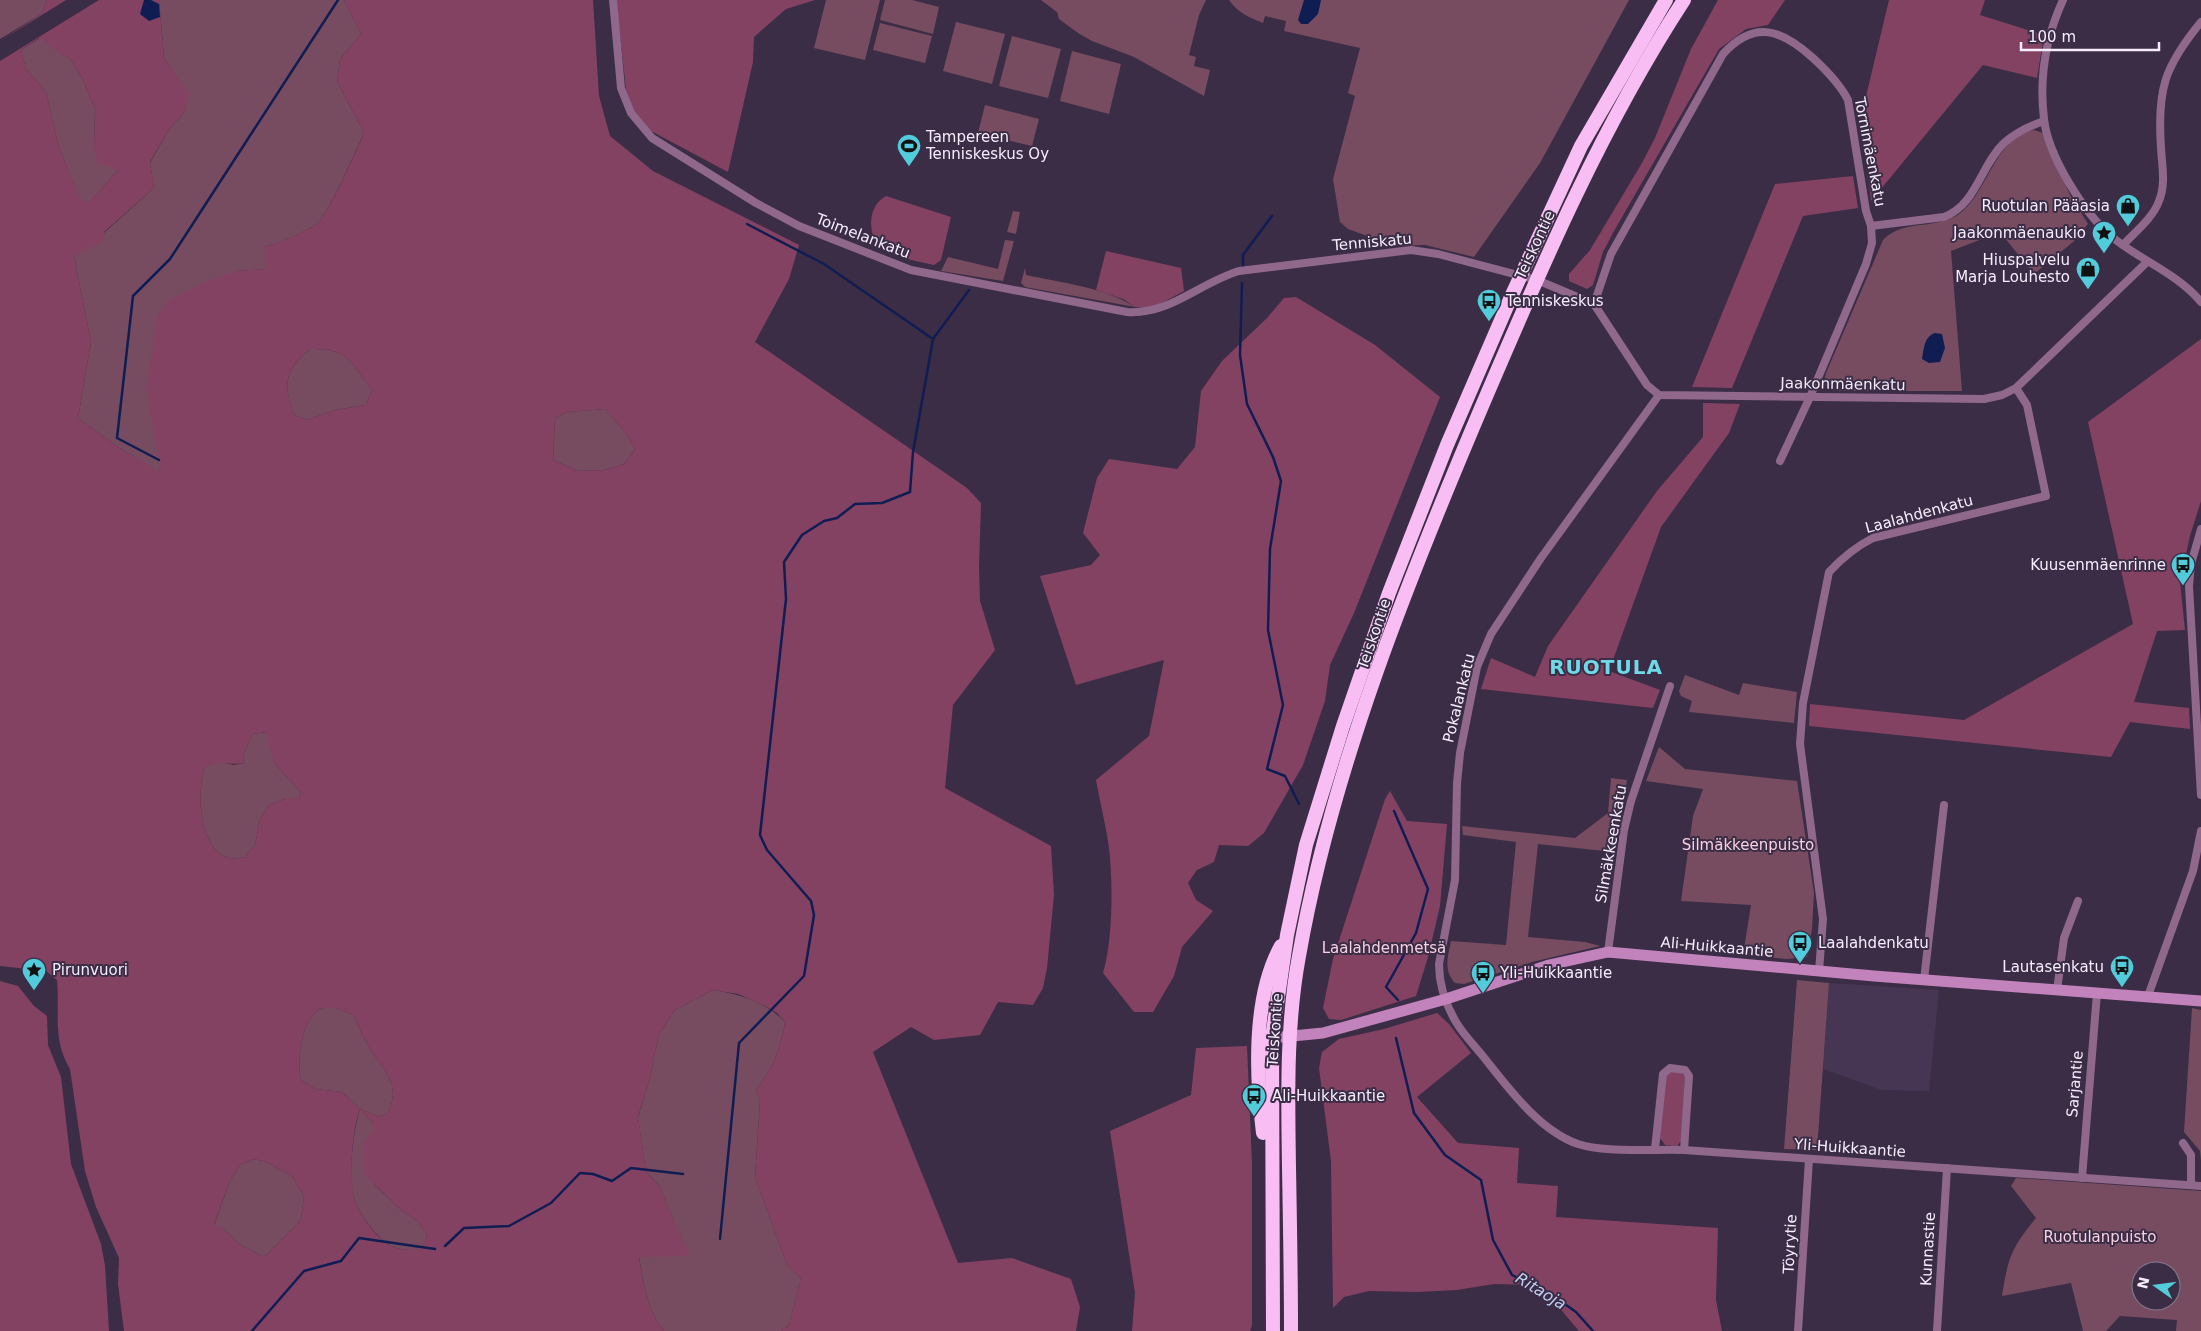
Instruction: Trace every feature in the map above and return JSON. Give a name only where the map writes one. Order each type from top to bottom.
[{"type":"highway","name":"Teiskontie","points":[[1273,1331],[1272,1038],[1287,935],[1306,845],[1343,726],[1389,593],[1447,445],[1521,276],[1588,133],[1666,0]]},
{"type":"highway","name":"Teiskontie","points":[[1291,1331],[1289,1037],[1298,958],[1312,892],[1337,797],[1361,720],[1408,586],[1449,484],[1537,280],[1599,148],[1684,0]]},
{"type":"highway","points":[[1271,1150],[1263,1136],[1257,1051],[1273,960],[1287,935]]},
{"type":"street","name":"Toimelankatu","points":[[613,0],[621,88],[631,113],[652,138],[756,203],[799,226],[912,270],[1127,312],[1154,311],[1224,276]]},
{"type":"street","points":[[2063,0],[2051,28],[2043,83],[2044,121],[2056,154],[2078,198],[2096,222],[2123,245],[2186,288],[2201,302]]},
{"type":"street","points":[[2123,245],[2150,216],[2159,203],[2163,182],[2160,115],[2161,92],[2174,58],[2201,22]]},
{"type":"street","name":"Tornimäenkatu","points":[[1594,304],[1611,254],[1723,54],[1735,42],[1756,32],[1781,34],[1796,44],[1820,65],[1848,100],[1866,211],[1871,226],[1872,244],[1866,264],[1810,397]]},
{"type":"street","points":[[1871,226],[1944,217],[1955,212],[1971,195],[2002,144],[2024,128],[2044,121]]},
{"type":"street","name":"Tenniskatu","points":[[1224,276],[1257,269],[1411,250],[1438,254],[1521,276]]},
{"type":"street","name":"Jaakonmäenkatu","points":[[1659,395],[1984,399],[2002,395],[2016,388],[2147,262]]},
{"type":"street","points":[[1521,276],[1537,280],[1594,304],[1647,385],[1659,395]]},
{"type":"street","name":"Laalahdenkatu","points":[[1819,971],[1823,919],[1800,744],[1802,709],[1829,572],[1858,545],[1873,538],[2046,496],[2026,405],[2016,388]]},
{"type":"street","name":"Pokalankatu","points":[[1446,998],[1439,975],[1439,964],[1453,900],[1456,874],[1456,783],[1459,758],[1477,667],[1491,634],[1541,558],[1659,395]]},
{"type":"street","points":[[1780,461],[1810,397]]},
{"type":"street","points":[[2201,529],[2191,564],[2189,586],[2201,795]]},
{"type":"street","name":"Silmäkkeenkatu","points":[[1608,952],[1624,830],[1631,800],[1670,686]]},
{"type":"street","points":[[1924,980],[1944,805]]},
{"type":"street","points":[[2148,996],[2190,879],[2201,831]]},
{"type":"street","points":[[2057,990],[2064,938],[2078,901]]},
{"type":"street","name":"Ali-Huikkaantie","points":[[1272,1038],[1323,1032],[1446,998],[1549,965],[1608,952],[1924,980],[2201,1000]]},
{"type":"street","name":"Sarjantie","points":[[2082,1178],[2097,993]]},
{"type":"street","name":"Yli-Huikkaantie","points":[[1446,998],[1456,1022],[1531,1111],[1563,1137],[1579,1144],[1598,1147],[1684,1150],[2201,1186]]},
{"type":"street","points":[[1655,1149],[1663,1074],[1670,1068],[1685,1070],[1689,1076],[1684,1150]]},
{"type":"street","points":[[2183,1143],[2191,1154],[2191,1185]]},
{"type":"street","name":"Töyrytie","points":[[1798,1331],[1809,1159]]},
{"type":"street","name":"Kunnastie","points":[[1938,1331],[1947,1168]]},
{"type":"shaded area","points":[[144,0],[151,0],[159,4],[160,17],[149,21],[140,14]]},
{"type":"shaded area","points":[[1304,0],[1321,0],[1318,14],[1308,24],[1301,24],[1298,20]]},
{"type":"shaded area","points":[[1935,333],[1942,334],[1945,348],[1940,362],[1929,363],[1922,359],[1924,347],[1929,337]]},
{"type":"shaded area","points":[[1829,983],[1939,990],[1929,1091],[1882,1090],[1823,1069]]},
{"type":"green space","points":[[0,0],[47,0],[41,14],[0,39]]},
{"type":"green space","points":[[47,0],[66,0],[0,41],[41,14]]},
{"type":"green space","points":[[99,0],[159,0],[164,58],[189,93],[185,112],[169,129],[150,162],[154,188],[104,232],[103,242],[74,256],[91,342],[78,418],[118,447],[159,471],[159,460],[146,387],[158,316],[167,302],[205,282],[236,271],[265,269],[265,247],[299,234],[318,223],[335,195],[364,133],[337,81],[340,59],[361,34],[344,0],[593,0],[599,96],[610,136],[653,171],[799,245],[789,279],[755,342],[967,488],[981,503],[980,601],[995,650],[953,705],[945,788],[1051,846],[1054,895],[1047,968],[1043,988],[1033,1005],[998,1002],[980,1035],[934,1040],[911,1027],[873,1052],[958,1263],[1012,1258],[1071,1279],[1080,1307],[1076,1331],[781,1331],[789,1325],[801,1278],[787,1265],[755,1177],[760,1101],[756,1090],[775,1058],[785,1022],[777,1013],[738,994],[713,990],[675,1010],[659,1034],[650,1077],[638,1117],[646,1172],[659,1185],[689,1256],[639,1257],[644,1286],[653,1315],[664,1331],[124,1331],[118,1284],[119,1258],[96,1207],[85,1171],[70,1069],[64,1058],[59,1036],[57,980],[46,971],[0,966],[0,61]],"holes":[[[39,38],[71,60],[82,78],[95,109],[94,145],[97,163],[118,170],[89,203],[80,199],[58,144],[46,92],[26,69],[21,50]],[[311,349],[324,349],[341,354],[348,359],[372,390],[366,405],[335,410],[307,420],[294,415],[287,386],[288,378],[295,363]],[[605,409],[625,432],[635,449],[624,464],[605,470],[578,471],[553,460],[555,418],[567,412]],[[266,732],[275,764],[301,792],[299,798],[287,798],[269,805],[260,819],[255,845],[245,857],[229,858],[219,853],[211,844],[206,832],[202,819],[202,778],[205,767],[217,763],[245,763],[243,755],[253,734]],[[323,1008],[335,1008],[354,1015],[366,1042],[390,1080],[393,1094],[388,1113],[379,1117],[359,1108],[342,1092],[316,1089],[301,1080],[300,1051],[305,1029],[316,1012]],[[360,1109],[371,1121],[374,1130],[364,1142],[364,1174],[401,1210],[418,1221],[427,1236],[421,1249],[409,1250],[391,1246],[380,1238],[359,1210],[352,1188],[352,1153]],[[253,1159],[264,1161],[292,1176],[304,1196],[301,1220],[264,1257],[239,1244],[223,1228],[214,1225],[230,1181],[240,1165]]]},
{"type":"green space","points":[[159,0],[344,0],[361,34],[340,59],[337,81],[364,133],[335,195],[318,223],[299,234],[265,247],[266,269],[236,271],[159,460],[159,472],[118,447],[78,418],[91,342],[74,256],[86,249],[154,188],[150,163],[169,129],[185,112],[188,93],[164,58]]},
{"type":"green space","points":[[616,0],[815,0],[786,9],[754,37],[753,62],[728,172],[651,131],[634,112],[626,89]]},
{"type":"green space","points":[[826,0],[880,0],[865,60],[814,48]]},
{"type":"green space","points":[[885,0],[912,0],[939,7],[933,34],[880,20]]},
{"type":"green space","points":[[1041,0],[1206,0],[1199,15],[1189,55],[1196,57],[1194,66],[1210,70],[1204,96],[1134,57],[1092,41],[1078,33],[1059,19],[1057,12]]},
{"type":"green space","points":[[1229,0],[1629,0],[1540,163],[1474,257],[1425,245],[1395,246],[1348,229],[1340,222],[1333,179],[1355,96],[1348,93],[1360,48],[1284,31],[1286,21],[1265,16],[1263,23],[1240,11]]},
{"type":"green space","points":[[1718,0],[1785,0],[1768,25],[1746,29],[1719,49],[1614,231],[1603,252],[1593,285],[1587,289],[1569,281],[1569,274],[1590,250],[1642,163],[1655,138],[1691,49]]},
{"type":"green space","points":[[1889,0],[1985,0],[1980,15],[2044,35],[2037,78],[1983,65],[1871,201],[1862,113]]},
{"type":"green space","points":[[956,22],[1005,34],[992,84],[943,71]]},
{"type":"green space","points":[[880,23],[932,36],[925,63],[873,50]]},
{"type":"green space","points":[[1012,36],[1061,49],[1048,98],[999,86]]},
{"type":"green space","points":[[40,38],[71,60],[82,78],[95,109],[94,145],[118,170],[89,203],[80,200],[58,144],[46,92],[26,69],[21,50]]},
{"type":"green space","points":[[1072,51],[1121,64],[1109,114],[1060,101]]},
{"type":"green space","points":[[985,105],[1039,119],[1032,146],[978,133]]},
{"type":"green space","points":[[2034,130],[2043,133],[2070,195],[2088,224],[2073,242],[2034,274],[2000,232],[1951,251],[1962,391],[1839,391],[1826,388],[1824,381],[1826,373],[1883,240],[1892,233],[1902,229],[1945,221],[1955,217],[1972,200],[2002,152],[2011,142],[2022,134]]},
{"type":"green space","points":[[1853,176],[1858,208],[1803,216],[1732,388],[1692,387],[1775,184]]},
{"type":"green space","points":[[886,196],[951,217],[941,260],[934,265],[911,260],[877,246],[872,232],[871,218],[880,200]]},
{"type":"green space","points":[[1013,211],[1020,212],[1016,234],[1007,232]]},
{"type":"green space","points":[[1005,240],[1014,241],[1003,281],[941,271],[948,257],[998,269]]},
{"type":"green space","points":[[1106,251],[1181,268],[1184,291],[1160,304],[1146,308],[1135,307],[1123,299],[1096,290]]},
{"type":"green space","points":[[1025,268],[1026,275],[1096,290],[1123,300],[1135,307],[1025,287],[1021,283]]},
{"type":"green space","points":[[1296,297],[1375,345],[1440,397],[1354,613],[1330,665],[1325,701],[1303,765],[1264,833],[1248,846],[1219,845],[1214,862],[1197,870],[1188,883],[1196,900],[1213,911],[1182,947],[1174,976],[1153,1012],[1134,1012],[1103,973],[1109,944],[1111,877],[1108,839],[1096,780],[1149,736],[1164,660],[1076,685],[1040,576],[1091,565],[1100,555],[1083,533],[1097,478],[1109,459],[1177,469],[1195,447],[1201,391],[1222,361],[1267,318],[1284,298]]},
{"type":"green space","points":[[2201,339],[2201,501],[2190,536],[2180,582],[2185,630],[2157,631],[2134,702],[2189,708],[2190,729],[2130,722],[2111,757],[1809,726],[1810,704],[1964,720],[2133,624],[2088,422]]},
{"type":"green space","points":[[311,349],[334,351],[348,359],[372,390],[366,405],[335,410],[307,420],[294,415],[288,395],[288,378],[295,364]]},
{"type":"green space","points":[[1703,403],[1740,404],[1729,433],[1661,527],[1609,671],[1660,690],[1653,708],[1481,689],[1491,658],[1535,677],[1548,646],[1657,491],[1703,437]]},
{"type":"green space","points":[[605,409],[625,432],[635,449],[624,464],[605,470],[578,471],[553,460],[555,418],[567,412]]},
{"type":"green space","points":[[1685,675],[1739,695],[1743,683],[1797,692],[1794,723],[1689,712],[1692,701],[1681,696],[1679,691]]},
{"type":"green space","points":[[267,732],[275,764],[301,792],[299,798],[287,798],[269,805],[260,819],[255,845],[245,857],[229,858],[219,853],[211,844],[202,819],[201,791],[205,767],[219,761],[233,765],[245,763],[243,755],[253,734]]},
{"type":"green space","name":"Silmäkkeenpuisto","points":[[1659,747],[1685,769],[1797,781],[1814,893],[1812,929],[1807,957],[1787,959],[1743,955],[1751,905],[1681,901],[1693,816],[1703,789],[1646,781]]},
{"type":"green space","points":[[1611,778],[1627,780],[1614,852],[1538,844],[1528,937],[1585,942],[1600,946],[1532,962],[1464,984],[1455,983],[1451,978],[1448,968],[1451,941],[1506,945],[1516,842],[1463,835],[1462,826],[1575,838],[1608,813]]},
{"type":"green space","name":"Laalahdenmetsä","points":[[1390,791],[1407,821],[1447,824],[1440,906],[1428,957],[1416,996],[1341,1020],[1329,1019],[1323,1008],[1333,959],[1385,799]]},
{"type":"green space","points":[[1797,980],[1829,983],[1817,1150],[1784,1149]]},
{"type":"green space","points":[[0,981],[18,986],[34,1006],[47,1016],[48,1045],[61,1077],[71,1164],[101,1244],[105,1266],[109,1331],[0,1331]]},
{"type":"green space","points":[[713,990],[733,994],[761,1004],[785,1022],[775,1058],[756,1090],[760,1101],[755,1177],[787,1265],[801,1278],[789,1325],[781,1331],[664,1331],[653,1314],[644,1286],[639,1256],[688,1255],[659,1185],[646,1172],[638,1118],[650,1077],[659,1034],[675,1010]]},
{"type":"green space","points":[[323,1008],[335,1008],[354,1015],[366,1042],[390,1080],[393,1094],[388,1113],[379,1117],[359,1108],[342,1092],[316,1089],[301,1080],[299,1062],[305,1029],[316,1012]]},
{"type":"green space","points":[[2192,1008],[2201,1010],[2201,1161],[2200,1151],[2184,1132]]},
{"type":"green space","points":[[1437,1013],[1449,1024],[1471,1053],[1417,1097],[1458,1143],[1519,1148],[1517,1183],[1558,1186],[1556,1217],[1718,1228],[1716,1300],[1722,1331],[1579,1331],[1540,1285],[1494,1284],[1457,1290],[1417,1292],[1369,1291],[1344,1297],[1333,1308],[1331,1161],[1319,1068],[1322,1052],[1339,1039],[1384,1029]]},
{"type":"green space","points":[[1247,1046],[1252,1164],[1252,1325],[1250,1331],[1132,1331],[1135,1293],[1110,1131],[1191,1095],[1196,1048]]},
{"type":"green space","points":[[1670,1071],[1679,1071],[1685,1077],[1682,1140],[1677,1146],[1665,1145],[1660,1138],[1666,1076]]},
{"type":"green space","points":[[360,1109],[371,1121],[375,1130],[375,1185],[401,1210],[418,1221],[427,1236],[421,1250],[405,1250],[391,1246],[368,1224],[359,1210],[352,1187],[351,1165],[353,1141]]},
{"type":"green space","points":[[253,1159],[264,1161],[292,1176],[304,1196],[301,1220],[264,1257],[239,1244],[223,1228],[214,1226],[230,1181],[240,1165]]},
{"type":"green space","name":"Ruotulanpuisto","points":[[2016,1178],[2201,1191],[2201,1331],[2176,1331],[2177,1320],[2120,1316],[2106,1331],[2083,1331],[2071,1283],[2002,1296],[2006,1272],[2012,1254],[2036,1218],[2011,1186]]},
{"type":"waterway","points":[[159,460],[117,438],[133,296],[170,259],[338,0]]},
{"type":"waterway","points":[[1243,266],[1243,255],[1272,216]]},
{"type":"waterway","points":[[747,224],[824,264],[933,339]]},
{"type":"waterway","points":[[1242,283],[1240,355],[1247,404],[1273,457],[1281,481],[1270,549],[1268,630],[1283,705],[1267,769],[1285,776],[1299,804]]},
{"type":"waterway","points":[[720,1239],[739,1043],[804,976],[814,915],[811,901],[767,850],[760,835],[786,599],[784,562],[802,535],[824,521],[837,518],[855,504],[882,503],[910,492],[913,452],[933,339],[969,290]]},
{"type":"waterway","points":[[1394,811],[1428,889],[1416,933],[1386,987],[1398,1000]]},
{"type":"waterway","name":"Ritaoja","points":[[1396,1038],[1414,1113],[1445,1155],[1481,1180],[1493,1240],[1512,1275],[1549,1293],[1576,1312],[1593,1331]]},
{"type":"waterway","points":[[445,1246],[464,1228],[509,1226],[551,1203],[580,1173],[593,1174],[612,1181],[631,1168],[683,1174]]},
{"type":"waterway","points":[[252,1331],[304,1271],[341,1261],[359,1238],[435,1249]]},
{"type":"place","name":"Tampereen Tenniskeskus Oy","points":[[909,167]]},
{"type":"place","name":"Ruotulan Pääasia","points":[[2128,227]]},
{"type":"place","name":"Jaakonmäenaukio","points":[[2104,254]]},
{"type":"place","name":"Hiuspalvelu Marja Louhesto","points":[[2088,290]]},
{"type":"place","name":"Tenniskeskus","points":[[1489,322]]},
{"type":"place","name":"Kuusenmäenrinne","points":[[2183,586]]},
{"type":"place","name":"Laalahdenkatu","points":[[1800,964]]},
{"type":"place","name":"Lautasenkatu","points":[[2122,988]]},
{"type":"place","name":"Pirunvuori","points":[[34,991]]},
{"type":"place","name":"Yli-Huikkaantie","points":[[1483,994]]},
{"type":"place","name":"Ali-Huikkaantie","points":[[1254,1117]]},
{"type":"district","name":"RUOTULA","points":[[1606,667]]}]
